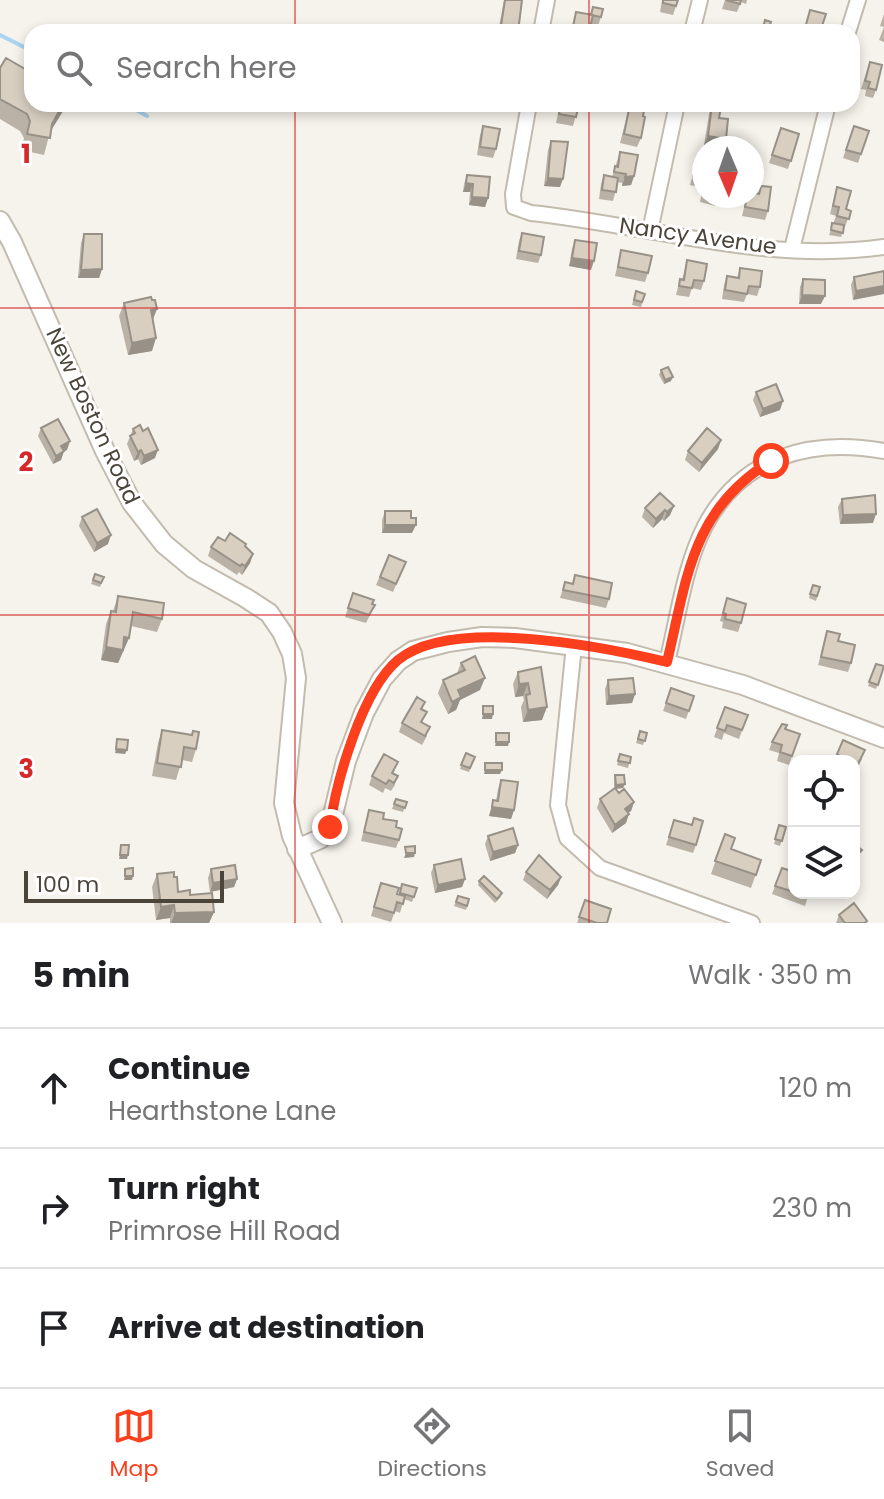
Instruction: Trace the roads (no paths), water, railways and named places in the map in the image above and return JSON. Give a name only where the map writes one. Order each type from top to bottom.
[{"type":"street","points":[[542,24],[547,0]]},
{"type":"street","points":[[694,24],[700,0]]},
{"type":"street","points":[[850,24],[858,0]]},
{"type":"street","name":"Nancy Avenue","points":[[528,112],[513,194],[514,207],[531,213],[650,231],[792,249],[847,252],[884,247]]},
{"type":"street","points":[[650,231],[675,112]]},
{"type":"street","points":[[792,249],[826,112]]},
{"type":"street","name":"New Boston Road","points":[[0,221],[105,451],[132,503],[164,544],[269,613],[282,632],[292,654],[296,678],[284,803],[297,849],[332,923]]},
{"type":"street","points":[[667,662],[696,549],[711,517],[733,489],[761,467],[793,452],[839,445],[884,451]]},
{"type":"street","points":[[297,849],[320,839],[330,827],[346,761],[364,713],[382,679],[398,661],[428,646],[482,637],[515,638],[627,653],[743,685],[884,738]]},
{"type":"street","points":[[574,645],[558,805],[567,838],[600,868],[752,923]]},
{"type":"waterway","points":[[0,35],[24,47]]},
{"type":"waterway","points":[[140,112],[147,116]]}]
